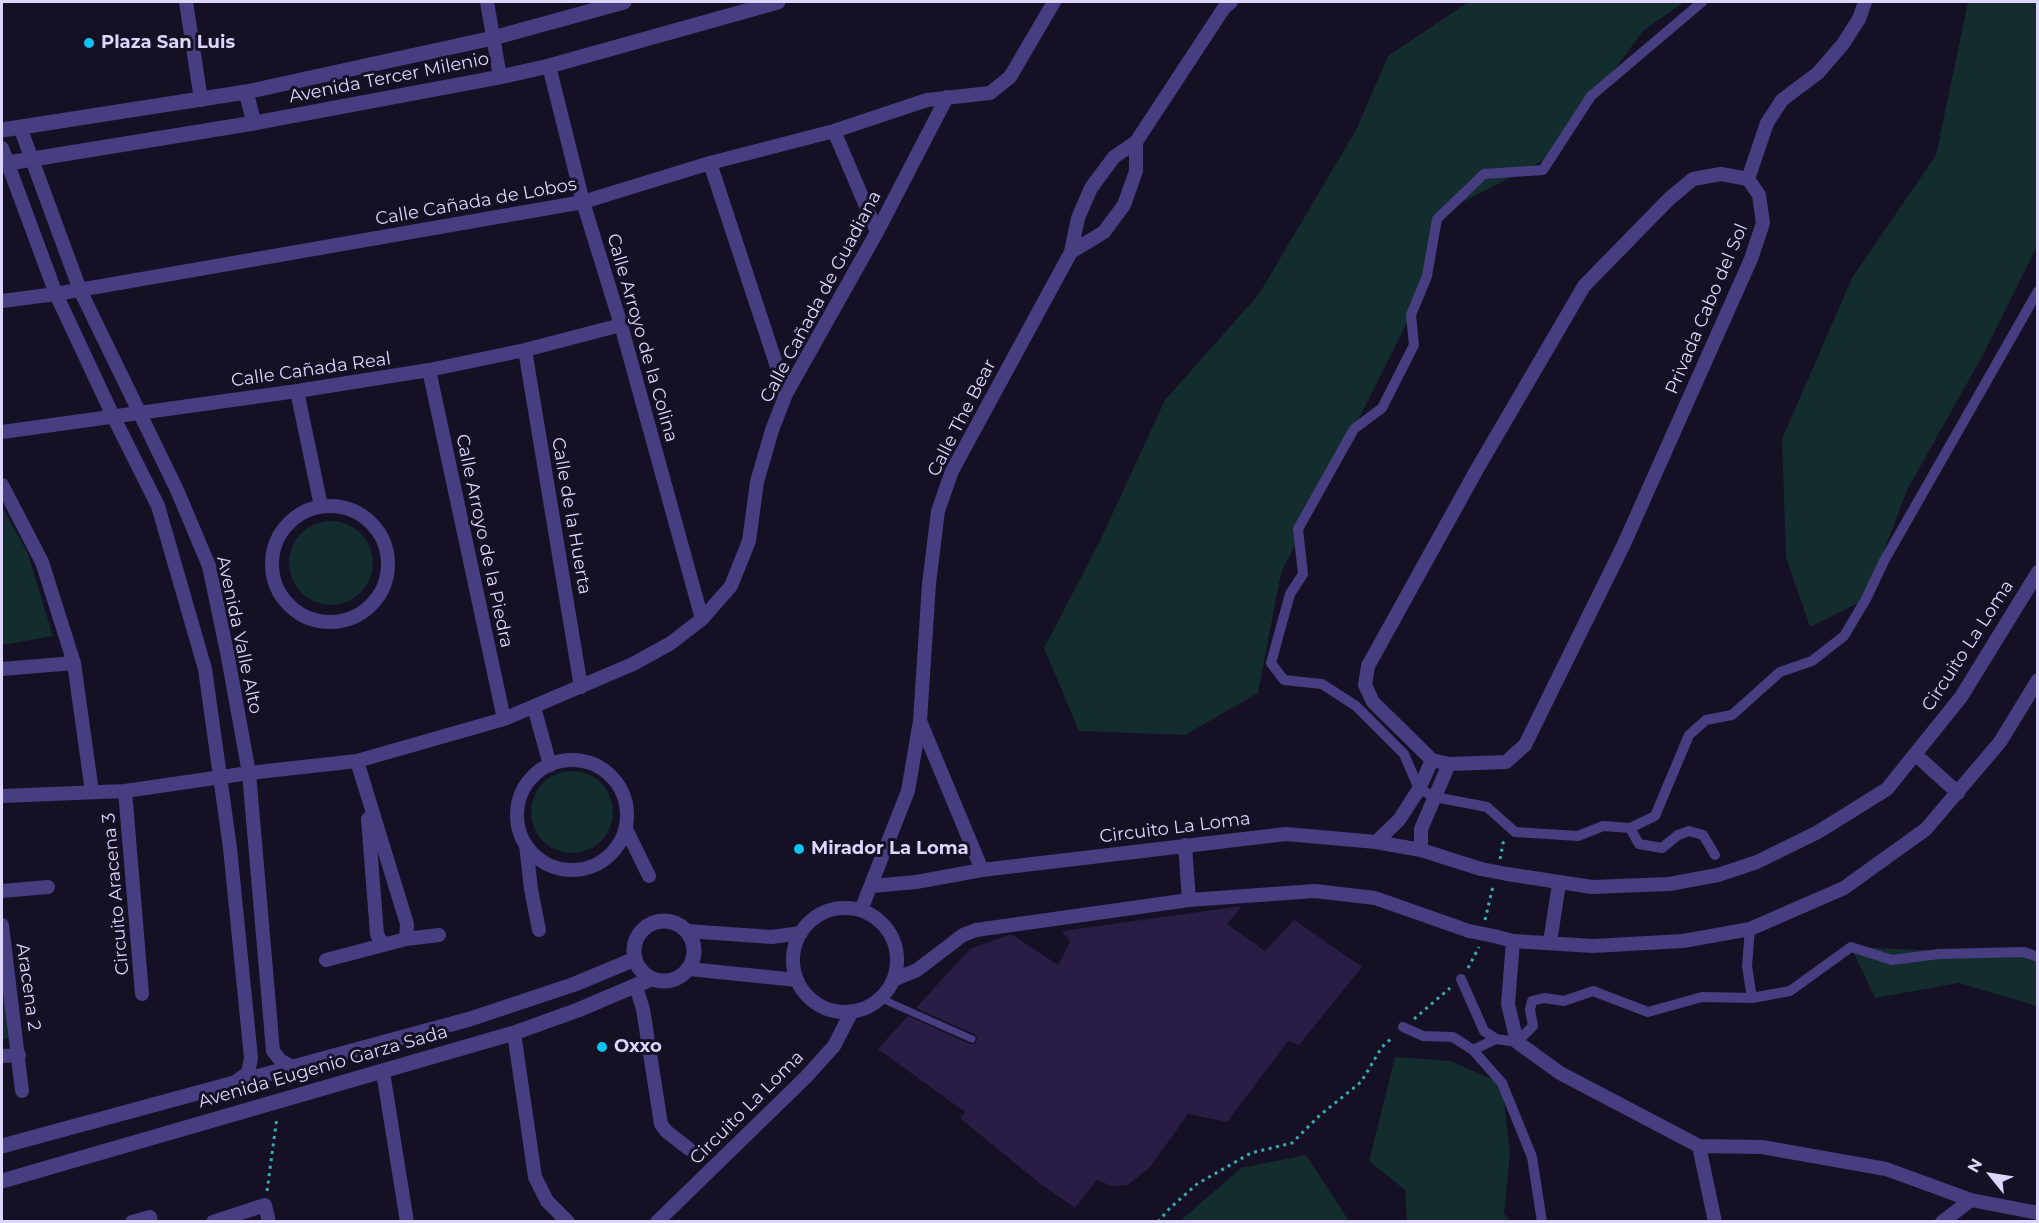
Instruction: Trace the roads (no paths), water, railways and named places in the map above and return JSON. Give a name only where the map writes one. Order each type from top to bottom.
[{"type":"street","points":[[186,2],[201,100]]},
{"type":"street","points":[[488,2],[500,77]]},
{"type":"street","name":"Avenida Tercer Milenio","points":[[2,130],[246,92],[493,38],[624,2]]},
{"type":"street","name":"Avenida Tercer Milenio","points":[[4,163],[254,123],[500,77],[549,66],[778,2]]},
{"type":"street","points":[[947,97],[990,93],[1010,77],[1054,2]]},
{"type":"street","name":"Calle The Bear","points":[[861,910],[908,791],[920,721],[929,584],[938,511],[952,471],[1071,252],[1078,218],[1091,188],[1114,157],[1136,142],[1224,8],[1231,2]]},
{"type":"street","points":[[1702,2],[1591,96],[1543,170],[1484,174],[1437,219],[1427,276],[1411,315],[1414,345],[1382,408],[1354,429],[1298,529],[1303,574],[1290,594],[1271,663],[1284,680],[1322,684],[1356,706],[1404,754],[1419,789],[1435,797],[1487,807],[1515,832],[1578,836],[1603,826],[1630,828],[1655,816],[1689,735],[1706,720],[1732,715],[1780,672],[1812,661],[1844,636],[2037,291]]},
{"type":"street","points":[[1376,842],[1399,820],[1419,789],[1432,760],[1373,702],[1365,685],[1368,666],[1404,599],[1584,286],[1669,199],[1693,179],[1720,174],[1748,179],[1767,123],[1782,100],[1818,73],[1843,44],[1859,19],[1865,2]]},
{"type":"street","name":"Calle Arroyo de la Colina","points":[[549,66],[583,202],[621,325],[702,619]]},
{"type":"street","points":[[246,92],[254,123]]},
{"type":"street","name":"Calle Cañada de Lobos","points":[[2,302],[583,202],[710,163],[834,131],[927,100],[947,97]]},
{"type":"street","name":"Calle Cañada de Guadiana","points":[[2,796],[125,791],[249,773],[357,761],[504,719],[633,664],[671,643],[702,619],[731,586],[749,541],[758,482],[772,430],[786,394],[877,232],[947,97]]},
{"type":"street","name":"Avenida Valle Alto","points":[[20,128],[80,290],[140,412],[209,566],[249,773],[273,1051],[281,1061],[295,1068]]},
{"type":"street","points":[[834,131],[877,232]]},
{"type":"street","points":[[1071,252],[1104,232],[1124,205],[1136,171],[1136,142]]},
{"type":"street","points":[[2,148],[4,163],[57,294],[113,416],[158,506],[205,669],[230,848],[251,1058],[248,1073],[232,1085]]},
{"type":"street","points":[[710,163],[786,394]]},
{"type":"street","name":"Privada Cabo del Sol","points":[[1432,760],[1449,764],[1506,762],[1524,745],[1624,544],[1751,259],[1763,223],[1759,195],[1748,179]]},
{"type":"street","name":"Calle Cañada Real","points":[[2,432],[297,391],[429,370],[525,350],[621,325]]},
{"type":"street","name":"Calle de la Huerta","points":[[525,350],[581,687]]},
{"type":"street","name":"Calle Arroyo de la Piedra","points":[[429,370],[504,719]]},
{"type":"street","points":[[297,391],[321,506]]},
{"type":"street","points":[[2,485],[42,562],[74,663],[92,792]]},
{"type":"street","points":[[321,506],[341,506],[359,513],[368,520],[376,528],[385,545],[388,562],[384,585],[368,608],[354,617],[338,622],[320,621],[303,616],[291,608],[282,598],[272,575],[271,562],[280,533],[304,511],[321,506]]},
{"type":"street","name":"Circuito La Loma","points":[[872,886],[916,882],[982,870],[1185,844],[1286,834],[1376,842],[1421,850],[1481,869],[1503,869],[1559,884],[1592,887],[1668,884],[1718,874],[1757,862],[1818,832],[1887,789],[1961,697],[2037,572]]},
{"type":"street","points":[[2,669],[74,663]]},
{"type":"street","points":[[893,980],[917,970],[963,935],[976,930],[1190,900],[1315,891],[1375,898],[1513,941],[1593,946],[1683,941],[1750,929],[1844,888],[1926,829],[2000,742],[2037,680]]},
{"type":"street","points":[[534,707],[550,765]]},
{"type":"street","name":"Calle The Bear","points":[[920,721],[982,870]]},
{"type":"street","points":[[1916,755],[1958,793]]},
{"type":"street","points":[[526,845],[539,859],[556,868],[574,870],[591,867],[606,858],[618,845],[626,829],[627,811],[623,794],[614,779],[601,768],[584,761],[567,760],[550,765],[534,776],[523,791],[518,809],[519,828],[526,845],[539,930]]},
{"type":"street","points":[[357,761],[407,924],[406,939]]},
{"type":"street","points":[[1421,850],[1421,828],[1449,764]]},
{"type":"street","name":"Circuito Aracena 3","points":[[125,791],[142,994]]},
{"type":"street","points":[[366,796],[377,934],[386,944]]},
{"type":"street","points":[[1630,828],[1639,844],[1662,848],[1678,835],[1689,831],[1702,836],[1715,855]]},
{"type":"street","points":[[626,829],[649,876]]},
{"type":"street","points":[[1185,844],[1190,900]]},
{"type":"street","points":[[1550,942],[1559,884]]},
{"type":"street","points":[[2,891],[48,887]]},
{"type":"street","points":[[844,907],[861,910],[880,920],[893,938],[897,959],[893,980],[880,998],[869,1006],[852,1011],[835,1011],[819,1005],[806,994],[797,980],[793,956],[801,933],[812,920],[827,911],[844,907]]},
{"type":"street","points":[[663,921],[676,923],[687,931],[695,950],[689,969],[678,978],[665,982],[651,979],[641,971],[635,959],[634,946],[639,933],[649,924],[663,921]]},
{"type":"street","name":"Aracena 2","points":[[2,925],[22,1091]]},
{"type":"street","points":[[1750,929],[1747,966],[1752,998]]},
{"type":"street","points":[[687,931],[772,937],[801,933]]},
{"type":"street","points":[[326,960],[406,939],[439,935]]},
{"type":"street","points":[[1513,941],[1508,1004],[1517,1042]]},
{"type":"street","points":[[1517,1042],[1533,1026],[1530,1010],[1532,1001],[1544,998],[1564,1001],[1593,990],[1648,1012],[1702,998],[1752,998],[1790,991],[1851,947],[1892,960],[1939,954],[2024,952],[2037,957]]},
{"type":"street","name":"Avenida Eugenio Garza Sada","points":[[2,1146],[470,1019],[575,984],[635,959]]},
{"type":"street","points":[[689,969],[797,980]]},
{"type":"street","name":"Avenida Eugenio Garza Sada","points":[[2,1181],[514,1033],[578,1010],[651,979]]},
{"type":"street","points":[[1461,979],[1484,1031],[1496,1039],[1517,1042],[1560,1073],[1699,1146],[1762,1147],[1886,1169],[1971,1200],[2037,1213]]},
{"type":"street","points":[[636,987],[644,1009],[661,1124],[688,1149]]},
{"type":"street","name":"Circuito La Loma","points":[[657,1221],[807,1077],[834,1046],[852,1011]]},
{"type":"street","points":[[470,1019],[477,1042]]},
{"type":"street","points":[[1404,1027],[1423,1036],[1453,1037],[1473,1050],[1502,1083],[1532,1157],[1542,1221]]},
{"type":"street","points":[[514,1033],[535,1177],[547,1202],[568,1221]]},
{"type":"street","points":[[1473,1050],[1496,1039]]},
{"type":"street","name":"Aracena 2","points":[[2,1056],[19,1055]]},
{"type":"street","points":[[382,1072],[407,1221]]},
{"type":"street","points":[[1699,1146],[1715,1221]]},
{"type":"street","points":[[1942,1221],[1971,1200]]},
{"type":"street","points":[[213,1221],[265,1205],[269,1221]]},
{"type":"street","points":[[132,1221],[150,1217],[151,1221]]},
{"type":"lane","points":[[880,998],[972,1039]]},
{"type":"place","name":"Plaza San Luis","points":[[89,43]]},
{"type":"place","name":"Mirador La Loma","points":[[799,849]]},
{"type":"place","name":"Oxxo","points":[[602,1047]]}]
